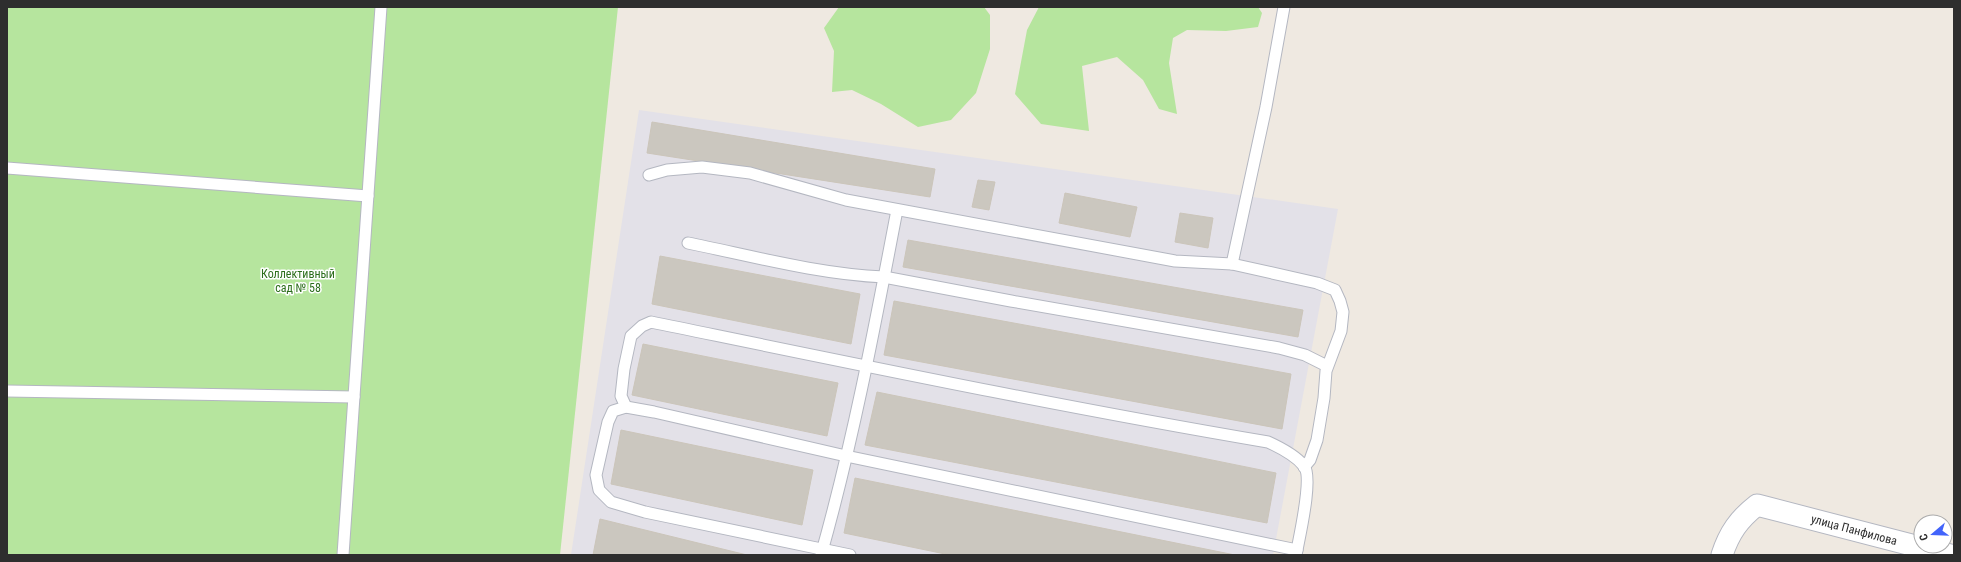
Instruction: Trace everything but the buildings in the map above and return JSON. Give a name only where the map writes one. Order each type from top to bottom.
[{"type":"street","name":"улица Панфилова","points":[[1722,555],[1726,542],[1741,518],[1757,505],[1950,555]]},
{"type":"lane","points":[[343,555],[381,7]]},
{"type":"lane","points":[[1232,264],[1266,107],[1284,7]]},
{"type":"lane","points":[[649,175],[667,170],[702,167],[750,173],[846,200],[897,210],[1175,262],[1232,264],[1317,282],[1335,290],[1343,312],[1341,331],[1328,366],[1317,440],[1310,460],[1304,466]]},
{"type":"lane","points":[[7,168],[368,196]]},
{"type":"lane","points":[[822,552],[834,510],[866,366],[897,210]]},
{"type":"lane","points":[[688,243],[812,268],[863,276],[884,277],[1011,302],[1279,348],[1305,355],[1328,366]]},
{"type":"lane","points":[[626,407],[621,396],[624,369],[631,336],[642,326],[651,322],[1150,422],[1268,442],[1281,448],[1304,466],[1307,474],[1306,501],[1296,552],[846,456],[626,407],[613,411],[608,422],[596,475],[599,490],[611,502],[645,512],[822,552],[850,555]]},
{"type":"lane","points":[[7,391],[354,397]]},
{"type":"shaded area","points":[[639,110],[1338,209],[1273,555],[571,555]]},
{"type":"green space","name":"Коллективный сад № 58","points":[[7,7],[618,7],[560,555],[7,555]]},
{"type":"green space","points":[[839,7],[984,7],[990,15],[990,49],[976,93],[951,120],[918,127],[881,104],[852,90],[832,92],[834,51],[824,28]]},
{"type":"green space","points":[[1039,7],[1258,7],[1262,13],[1258,27],[1226,31],[1187,30],[1173,38],[1169,63],[1177,114],[1159,109],[1143,80],[1117,57],[1082,66],[1089,131],[1041,124],[1015,94],[1027,30]]}]
